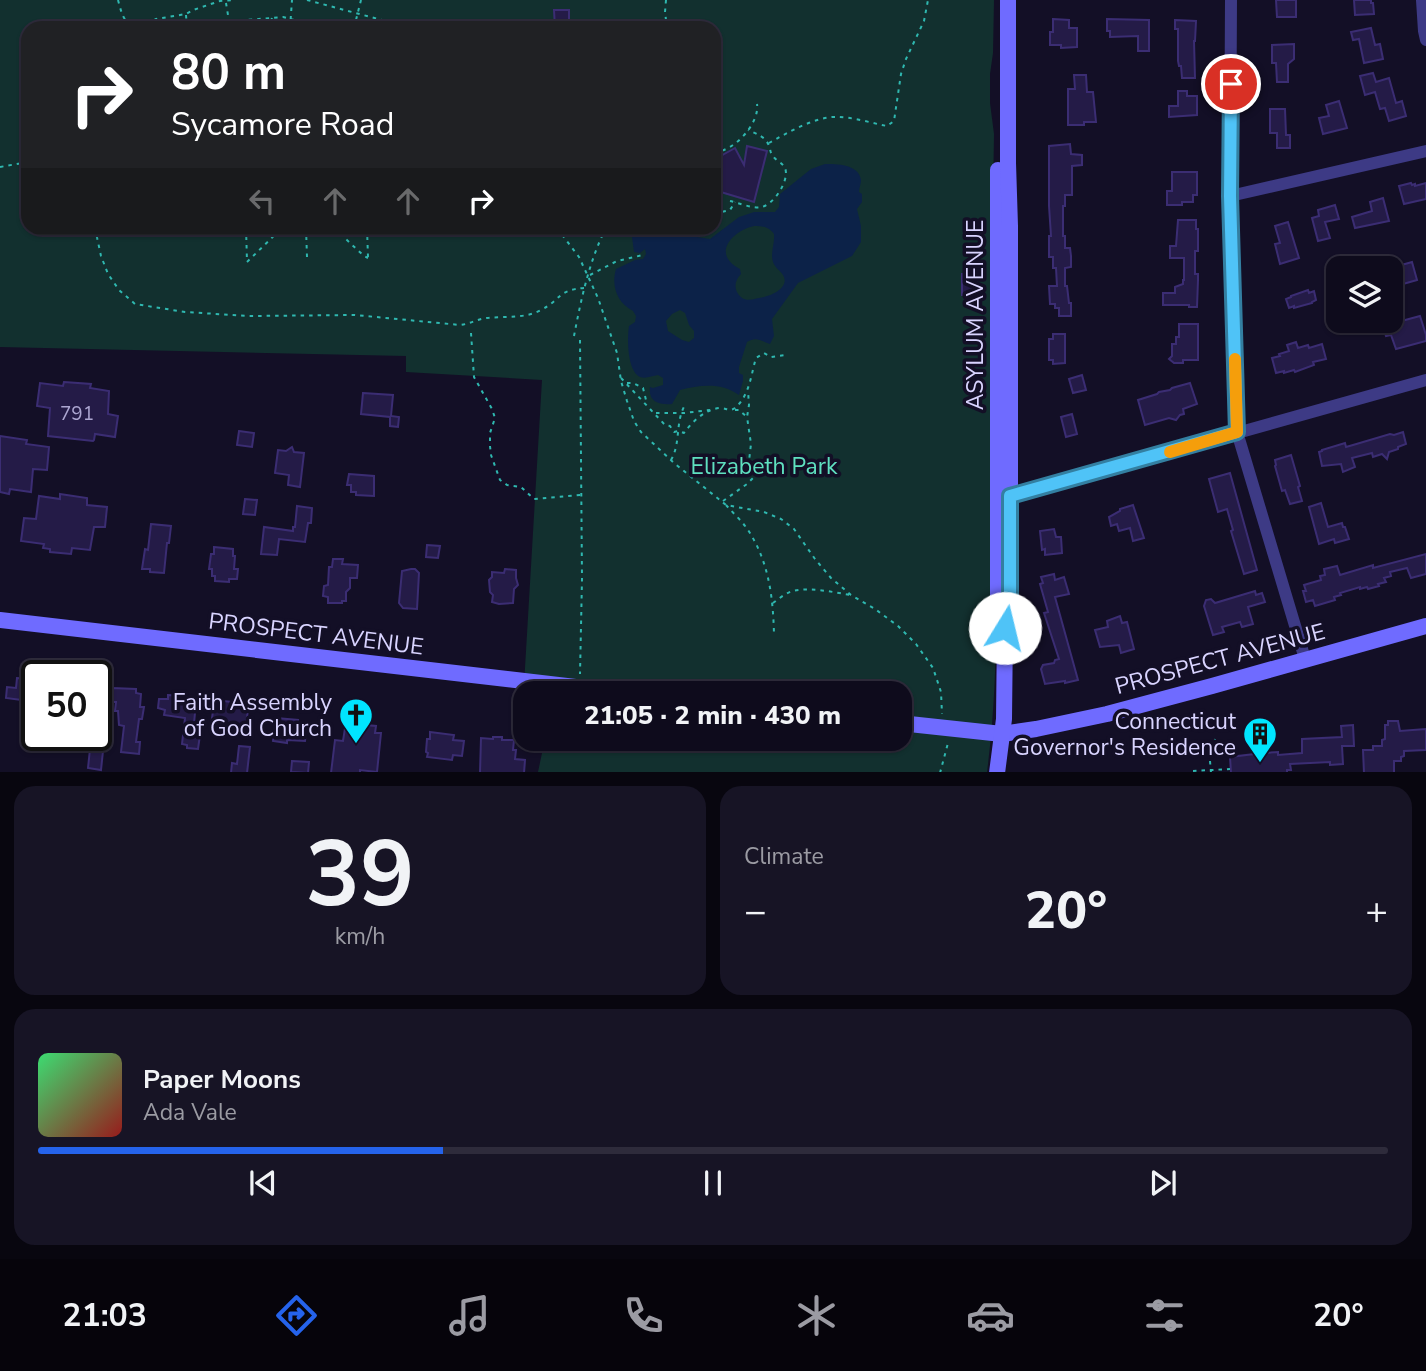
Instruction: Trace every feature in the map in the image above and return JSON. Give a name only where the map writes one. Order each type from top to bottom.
[{"type":"main road","name":"ASYLUM AVENUE","points":[[997,772],[1002,734],[1005,628],[1010,607],[1004,498],[998,0]]},
{"type":"main road","name":"ASYLUM AVENUE","points":[[1004,498],[1010,226],[1008,0]]},
{"type":"main road","name":"PROSPECT AVENUE","points":[[0,620],[524,681]]},
{"type":"main road","name":"PROSPECT AVENUE","points":[[912,724],[1002,734],[1036,729],[1107,713],[1426,626]]},
{"type":"street","points":[[1231,0],[1230,196],[1237,432],[1305,659]]},
{"type":"street","points":[[1422,0],[1426,40]]},
{"type":"street","points":[[1230,196],[1426,151]]},
{"type":"street","points":[[1004,498],[1426,380]]},
{"type":"path","points":[[118,0],[125,21]]},
{"type":"path","points":[[226,0],[229,21]]},
{"type":"path","points":[[152,21],[186,14],[220,1],[233,0]]},
{"type":"path","points":[[290,18],[292,0]]},
{"type":"path","points":[[307,0],[385,21]]},
{"type":"path","points":[[356,21],[361,0]]},
{"type":"path","points":[[666,0],[666,21]]},
{"type":"path","points":[[769,143],[825,118],[837,117],[887,126],[891,124],[894,121],[901,74],[924,21],[928,0]]},
{"type":"path","points":[[186,14],[186,21]]},
{"type":"path","points":[[271,21],[272,17]]},
{"type":"path","points":[[235,21],[272,17],[299,21]]},
{"type":"path","points":[[721,152],[743,137],[758,110],[757,104]]},
{"type":"path","points":[[730,201],[762,207],[773,200],[786,176],[784,166],[772,156],[769,143],[748,130]]},
{"type":"path","points":[[0,167],[21,163]]},
{"type":"path","points":[[721,212],[730,210],[735,202]]},
{"type":"path","points":[[96,235],[108,274],[119,290],[135,304],[185,312],[249,316],[355,315],[460,325],[483,318],[531,314],[542,310],[562,293],[584,288]]},
{"type":"path","points":[[246,235],[247,262],[275,235]]},
{"type":"path","points":[[306,235],[307,257]]},
{"type":"path","points":[[342,235],[368,258],[368,235]]},
{"type":"path","points":[[562,235],[589,276],[617,353],[634,421],[641,432],[671,460],[726,505],[747,528],[761,553],[770,584],[774,634]]},
{"type":"path","points":[[574,336],[584,288],[602,235]]},
{"type":"path","points":[[589,276],[617,261],[643,255]]},
{"type":"path","points":[[471,333],[474,377],[495,418],[490,433],[490,446],[500,480],[507,485],[521,487],[534,499],[582,495]]},
{"type":"path","points":[[580,340],[580,674]]},
{"type":"path","points":[[734,410],[752,379],[757,358],[764,353],[771,356],[786,355]]},
{"type":"path","points":[[621,377],[672,430],[684,433],[711,410]]},
{"type":"path","points":[[626,383],[643,388],[646,403]]},
{"type":"path","points":[[722,501],[754,477],[749,461],[751,444],[747,417],[748,388]]},
{"type":"path","points":[[671,460],[677,448],[680,413],[685,405]]},
{"type":"path","points":[[655,413],[721,408],[739,410],[747,417]]},
{"type":"path","points":[[726,505],[764,512],[794,528],[831,578],[851,595],[898,626],[916,644],[933,668],[942,692],[942,714]]},
{"type":"path","points":[[773,603],[796,591],[831,591],[851,595]]},
{"type":"path","points":[[1211,771],[1210,761],[1215,739]]},
{"type":"path","points":[[940,772],[948,747]]},
{"type":"path","points":[[1194,771],[1230,769]]},
{"type":"green space","name":"Elizabeth Park","points":[[0,0],[994,0],[990,74],[994,134],[993,195],[990,209],[990,297],[996,649],[987,772],[538,772],[542,751],[912,751],[912,681],[524,681],[542,380],[406,372],[406,356],[0,347]]},
{"type":"water","points":[[825,164],[852,168],[861,180],[859,192],[862,194],[862,202],[857,209],[861,242],[852,256],[798,283],[772,319],[774,336],[770,344],[756,339],[747,342],[739,367],[743,381],[739,395],[718,386],[703,386],[680,390],[672,404],[655,402],[650,387],[663,385],[663,378],[658,375],[640,377],[636,374],[629,354],[628,331],[636,316],[619,299],[615,288],[616,269],[643,259],[646,254],[645,249],[640,253],[634,252],[630,235],[693,235],[710,239],[721,235],[721,231],[739,217],[754,212],[775,212],[779,207],[780,194],[811,169]],"holes":[[[754,226],[765,227],[774,234],[772,259],[785,279],[780,290],[747,300],[737,292],[736,283],[741,274],[740,269],[731,263],[726,250],[738,233]],[[680,310],[685,313],[694,331],[694,338],[689,342],[668,331],[666,321]]]},
{"type":"building","points":[[1276,0],[1296,0],[1296,17],[1277,17]]},
{"type":"building","points":[[1354,0],[1371,0],[1374,14],[1355,15]]},
{"type":"building","points":[[554,10],[569,10],[569,21],[555,21]]},
{"type":"building","points":[[1053,19],[1069,20],[1069,28],[1077,28],[1077,47],[1061,48],[1061,45],[1050,45]]},
{"type":"building","points":[[1107,19],[1149,20],[1149,51],[1138,51],[1138,36],[1110,37]]},
{"type":"building","points":[[1175,20],[1196,21],[1195,78],[1182,78]]},
{"type":"building","points":[[1371,28],[1375,45],[1380,44],[1383,59],[1364,63],[1359,39],[1353,40],[1351,32]]},
{"type":"building","points":[[1294,44],[1294,59],[1288,64],[1288,82],[1277,82],[1276,63],[1272,63],[1272,45]]},
{"type":"building","points":[[1373,73],[1376,82],[1389,78],[1396,103],[1402,101],[1406,116],[1389,121],[1385,108],[1380,109],[1375,92],[1365,95],[1360,76]]},
{"type":"building","points":[[1074,75],[1086,75],[1087,92],[1093,92],[1096,122],[1068,125],[1068,89],[1075,89]]},
{"type":"building","points":[[1178,91],[1187,91],[1187,96],[1197,96],[1197,115],[1169,117],[1169,106],[1178,106]]},
{"type":"building","points":[[1339,101],[1347,128],[1323,134],[1319,118],[1329,116],[1326,105]]},
{"type":"building","points":[[1270,109],[1285,109],[1286,135],[1290,135],[1290,148],[1277,148],[1277,133],[1270,133]]},
{"type":"building","points":[[1070,144],[1071,154],[1082,155],[1082,165],[1072,166],[1072,195],[1065,195],[1063,206],[1063,236],[1065,248],[1070,248],[1071,256],[1071,267],[1065,268],[1065,286],[1071,303],[1071,316],[1059,316],[1059,308],[1050,304],[1049,286],[1057,286],[1053,257],[1049,257],[1049,146]]},
{"type":"building","points":[[747,146],[767,151],[754,202],[721,192],[721,156],[735,148],[744,165]]},
{"type":"building","points":[[1172,172],[1197,172],[1197,195],[1193,195],[1193,202],[1167,205],[1167,191],[1172,191]]},
{"type":"building","points":[[1411,183],[1415,186],[1426,183],[1426,199],[1404,204],[1399,186]]},
{"type":"building","points":[[1383,198],[1389,221],[1355,228],[1352,217],[1372,211],[1370,202]]},
{"type":"building","points":[[1335,205],[1339,219],[1325,222],[1330,238],[1318,241],[1312,218],[1319,216],[1318,210]]},
{"type":"building","points":[[1178,220],[1196,220],[1198,229],[1198,251],[1195,251],[1195,274],[1198,274],[1197,307],[1163,305],[1163,293],[1175,293],[1175,287],[1183,284],[1184,280],[1184,258],[1170,258],[1170,246],[1176,246]]},
{"type":"building","points":[[1288,222],[1299,258],[1280,264],[1275,244],[1280,243],[1275,226]]},
{"type":"building","points":[[1412,262],[1417,280],[1403,284],[1403,265]]},
{"type":"building","points":[[962,274],[977,274],[977,295],[962,295]]},
{"type":"building","points":[[1308,290],[1309,293],[1314,291],[1316,300],[1289,308],[1286,299]]},
{"type":"building","points":[[1420,316],[1426,341],[1396,349],[1391,335],[1386,336],[1385,333],[1403,333],[1403,321]]},
{"type":"building","points":[[1179,324],[1198,324],[1198,360],[1174,363],[1169,359],[1172,356],[1172,344],[1176,344],[1176,337],[1179,337]]},
{"type":"building","points":[[1053,334],[1065,334],[1065,363],[1053,364],[1053,360],[1049,360],[1049,339],[1053,339]]},
{"type":"building","points":[[1296,342],[1298,348],[1322,344],[1326,359],[1313,362],[1314,365],[1295,372],[1276,373],[1272,358],[1289,351],[1287,345]]},
{"type":"building","points":[[1082,375],[1086,390],[1073,393],[1069,379]]},
{"type":"building","points":[[64,382],[91,384],[90,388],[109,391],[108,414],[118,416],[115,437],[95,434],[93,441],[48,436],[50,408],[37,406],[40,383],[63,386]]},
{"type":"building","points":[[1190,383],[1197,404],[1183,409],[1184,414],[1176,420],[1169,418],[1145,425],[1138,400]]},
{"type":"building","points":[[363,393],[393,395],[391,416],[399,417],[398,427],[390,426],[390,417],[361,414]]},
{"type":"building","points":[[1072,414],[1077,434],[1066,437],[1061,417]]},
{"type":"building","points":[[239,431],[254,433],[252,447],[237,445]]},
{"type":"building","points":[[1403,432],[1406,444],[1389,452],[1387,459],[1382,454],[1373,457],[1372,453],[1352,458],[1355,467],[1343,472],[1341,464],[1322,466],[1319,452],[1322,450],[1345,443],[1346,447]]},
{"type":"building","points":[[0,436],[27,440],[26,444],[49,447],[47,470],[33,469],[31,492],[10,489],[9,494],[0,492]]},
{"type":"building","points":[[292,447],[294,452],[304,453],[300,487],[288,485],[289,475],[275,473],[278,450],[286,451]]},
{"type":"building","points":[[1291,455],[1302,501],[1290,504],[1285,490],[1282,491],[1275,460]]},
{"type":"building","points":[[1230,473],[1257,570],[1244,574],[1227,509],[1218,512],[1209,479]]},
{"type":"building","points":[[349,474],[374,476],[374,496],[351,492],[351,485],[347,485]]},
{"type":"building","points":[[60,494],[87,498],[87,505],[107,507],[105,527],[94,527],[90,550],[72,548],[71,554],[50,552],[50,549],[43,548],[44,544],[21,541],[24,518],[36,519],[39,496],[60,499]]},
{"type":"building","points":[[245,499],[257,500],[255,515],[243,514]]},
{"type":"building","points":[[1321,503],[1328,527],[1342,523],[1349,539],[1335,543],[1334,539],[1319,544],[1309,507]]},
{"type":"building","points":[[1133,505],[1144,538],[1133,541],[1130,528],[1119,531],[1117,524],[1111,526],[1109,517],[1120,509]]},
{"type":"building","points":[[297,506],[312,508],[305,542],[279,539],[277,555],[261,554],[264,527],[293,531]]},
{"type":"building","points":[[151,524],[171,526],[164,573],[142,569],[145,549],[148,550]]},
{"type":"building","points":[[1054,529],[1056,537],[1061,537],[1062,553],[1045,555],[1040,531]]},
{"type":"building","points":[[427,545],[440,546],[438,558],[426,557]]},
{"type":"building","points":[[214,547],[233,549],[234,569],[238,569],[237,579],[229,579],[229,582],[215,581],[212,569],[209,569]]},
{"type":"building","points":[[1426,554],[1426,574],[1411,578],[1407,568],[1390,572],[1391,576],[1384,578],[1386,582],[1378,584],[1379,586],[1368,589],[1360,587],[1340,593],[1341,595],[1334,597],[1335,600],[1315,606],[1313,600],[1306,602],[1304,585],[1321,580],[1320,576],[1325,575],[1324,569],[1337,566],[1340,575]]},
{"type":"building","points":[[333,559],[343,559],[342,564],[358,565],[357,578],[350,578],[346,601],[342,603],[328,603],[328,597],[323,596]]},
{"type":"building","points":[[411,569],[419,573],[417,609],[403,608],[399,603],[402,571]]},
{"type":"building","points":[[505,569],[516,570],[518,585],[514,589],[513,603],[499,604],[492,602],[489,580],[492,572],[504,573]]},
{"type":"building","points":[[1054,574],[1055,580],[1064,577],[1069,594],[1055,597],[1078,680],[1045,684],[1041,669],[1043,665],[1059,659],[1044,613],[1048,612],[1040,584],[1043,583],[1041,577]]},
{"type":"building","points":[[1255,591],[1256,595],[1262,593],[1265,602],[1248,607],[1253,624],[1242,627],[1240,622],[1222,627],[1224,632],[1213,635],[1204,606],[1206,600],[1211,599],[1215,603]]},
{"type":"building","points":[[1120,616],[1122,623],[1127,622],[1134,649],[1121,653],[1119,645],[1100,647],[1095,630],[1108,627],[1107,621]]},
{"type":"building","points":[[17,678],[21,678],[21,700],[6,698],[7,687],[16,688]]},
{"type":"building","points":[[112,688],[136,689],[136,693],[141,694],[140,707],[144,707],[142,719],[139,719],[136,742],[140,742],[139,754],[121,752],[124,726],[119,725],[118,711],[115,711],[116,702],[112,702]]},
{"type":"building","points":[[168,695],[188,697],[188,701],[196,702],[193,734],[200,735],[198,749],[187,748],[187,745],[182,744],[185,718],[164,715],[165,710],[158,708],[159,699],[168,699]]},
{"type":"building","points":[[223,701],[232,702],[232,706],[248,708],[246,728],[237,728],[228,735],[218,734],[218,725],[211,725],[214,704],[222,705]]},
{"type":"building","points":[[276,718],[298,720],[298,723],[307,724],[305,741],[273,741]]},
{"type":"building","name":"Faith Assembly of God Church","points":[[357,718],[366,719],[366,725],[376,726],[375,733],[381,733],[377,772],[331,772],[335,740],[343,741],[346,722],[356,723]]},
{"type":"building","points":[[1388,721],[1398,721],[1400,731],[1426,729],[1426,750],[1404,751],[1401,761],[1394,761],[1394,772],[1364,772],[1363,750],[1382,746],[1385,725],[1388,725]]},
{"type":"building","points":[[1353,725],[1354,746],[1342,746],[1343,764],[1290,764],[1291,770],[1287,772],[1231,772],[1230,757],[1278,752],[1278,755],[1302,753],[1302,739],[1342,737],[1341,726]]},
{"type":"building","points":[[430,732],[454,735],[453,740],[464,741],[462,756],[453,755],[452,760],[427,757],[427,739],[430,739]]},
{"type":"building","points":[[502,737],[502,740],[513,740],[515,759],[525,760],[524,772],[480,772],[481,738]]},
{"type":"building","points":[[239,746],[250,747],[247,772],[231,772],[232,763],[237,764]]},
{"type":"building","points":[[90,751],[103,751],[101,770],[88,768]]},
{"type":"building","points":[[292,761],[309,762],[308,772],[291,772]]},
{"type":"slow traffic","points":[[1170,452],[1237,432],[1235,359]]},
{"type":"place","name":"Faith Assembly of God Church","points":[[356,745]]},
{"type":"place","name":"Connecticut Governor's Residence","points":[[1260,764]]},
{"type":"route","points":[[1005,628],[1010,607],[1010,496],[1237,432],[1230,196],[1231,84]]}]
